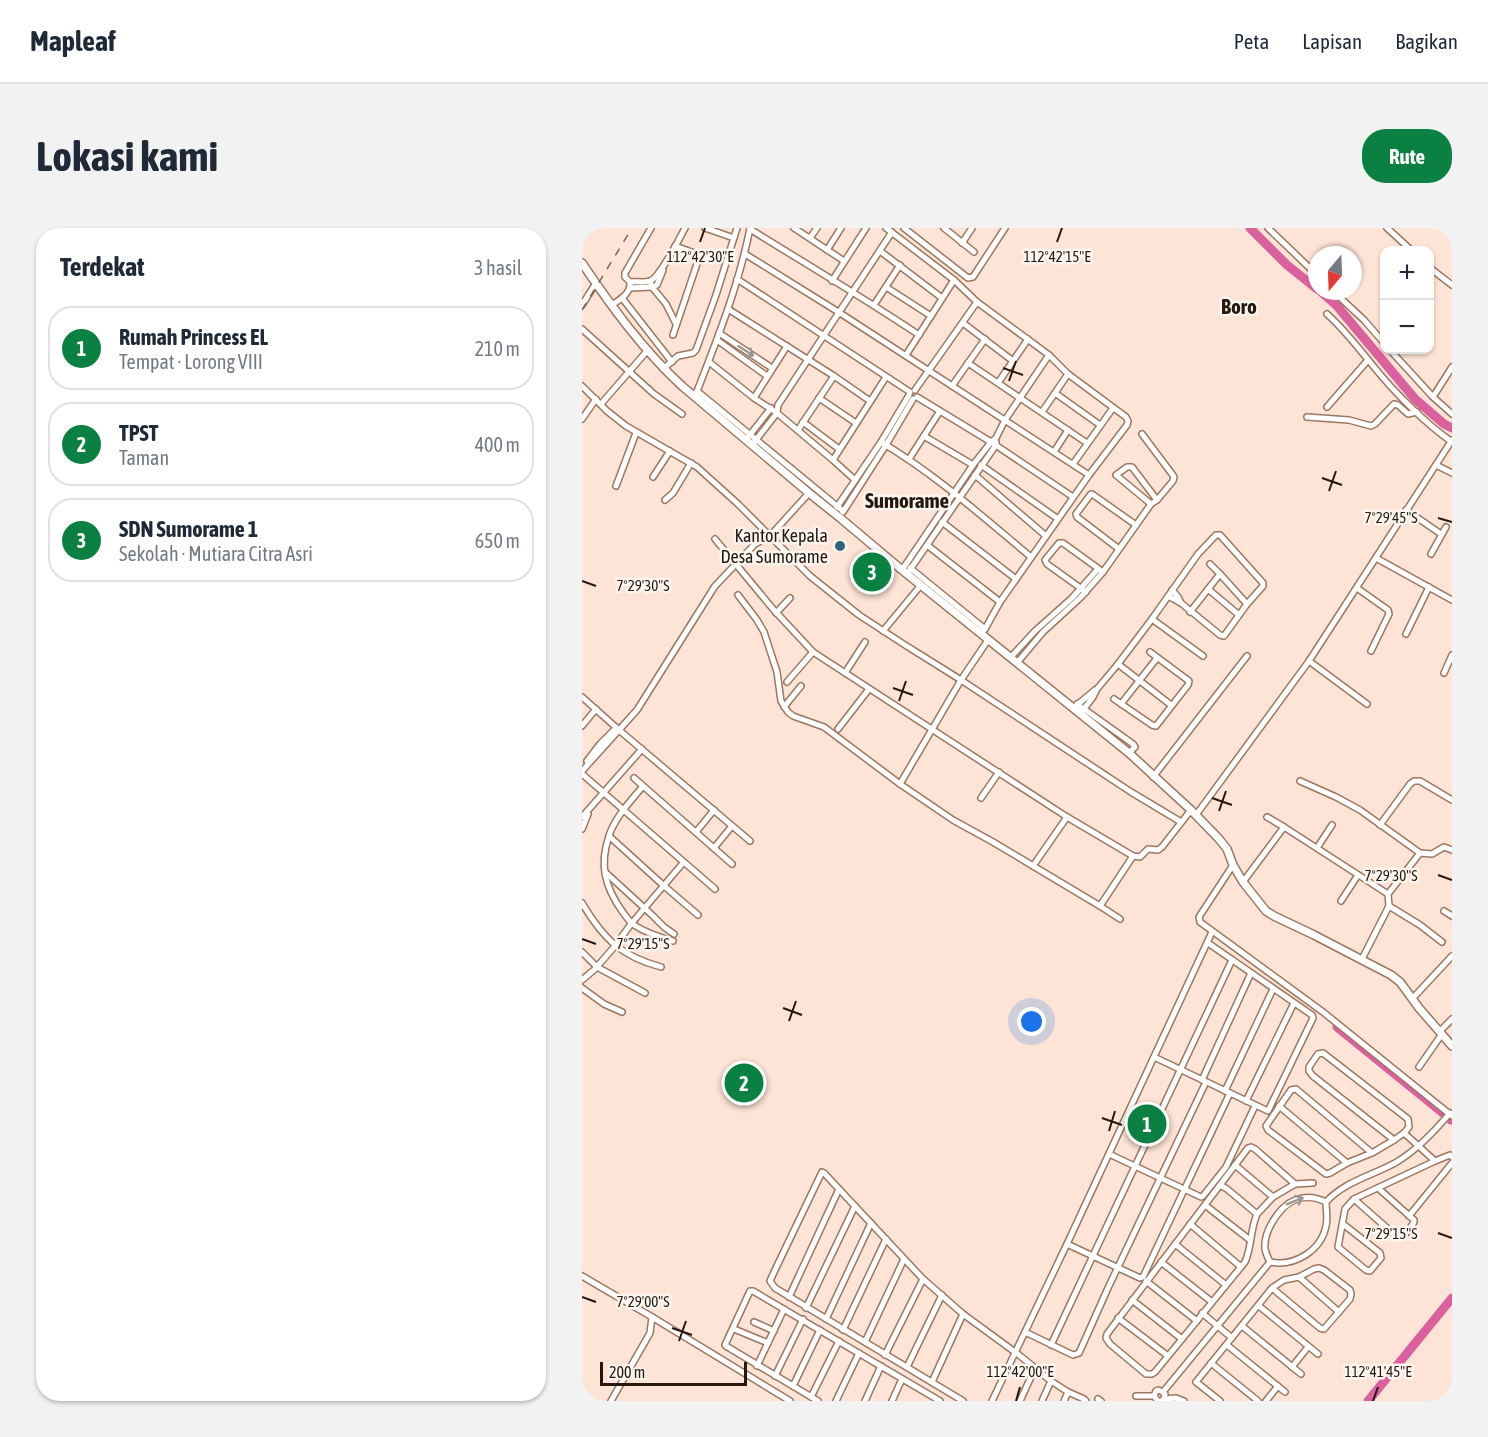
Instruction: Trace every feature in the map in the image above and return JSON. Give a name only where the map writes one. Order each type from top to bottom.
[{"type":"street","points":[[630,285],[625,273],[651,228]]},
{"type":"street","points":[[630,285],[658,282],[685,228]]},
{"type":"street","points":[[705,228],[734,238]]},
{"type":"street","points":[[663,369],[678,356],[693,353],[696,350],[737,228]]},
{"type":"street","points":[[694,394],[709,362],[728,309],[745,254],[750,228],[919,335]]},
{"type":"street","points":[[794,228],[844,261]]},
{"type":"street","points":[[810,238],[817,228]]},
{"type":"street","points":[[827,250],[842,228]]},
{"type":"street","points":[[832,281],[866,228]]},
{"type":"street","points":[[886,228],[954,280],[977,302],[1049,355],[1068,374],[1126,417],[1128,423],[1031,557],[1000,602],[983,632]]},
{"type":"street","points":[[904,228],[971,278],[1005,228]]},
{"type":"street","points":[[944,228],[974,252]]},
{"type":"street","points":[[962,243],[972,228]]},
{"type":"street","points":[[1268,228],[1308,266]]},
{"type":"street","points":[[1387,228],[1407,246]]},
{"type":"street","points":[[751,440],[777,413],[778,405],[892,232]]},
{"type":"street","points":[[675,246],[711,259]]},
{"type":"street","points":[[880,251],[942,298]]},
{"type":"street","points":[[745,254],[840,312],[1089,475]]},
{"type":"street","points":[[673,335],[700,255]]},
{"type":"street","points":[[582,262],[612,305],[663,369],[838,511],[983,632],[988,640],[1075,706],[1129,753],[1219,839],[1227,849],[1243,882],[1266,910],[1391,975],[1400,982],[1452,1045]]},
{"type":"street","points":[[874,305],[900,265]]},
{"type":"street","points":[[1434,271],[1452,285]]},
{"type":"street","points":[[737,279],[913,395],[994,441],[1073,497]]},
{"type":"street","points":[[906,356],[954,280]]},
{"type":"street","points":[[582,305],[596,283]]},
{"type":"street","points":[[651,284],[666,304],[676,324]]},
{"type":"street","points":[[612,305],[622,298],[630,285]]},
{"type":"street","points":[[886,287],[931,316]]},
{"type":"street","points":[[622,298],[672,362]]},
{"type":"street","points":[[1343,300],[1380,338]]},
{"type":"street","points":[[838,511],[977,302]]},
{"type":"street","points":[[666,304],[682,308]]},
{"type":"street","points":[[728,309],[870,401]]},
{"type":"street","points":[[715,539],[813,652],[1067,817],[1133,856],[1140,857],[1148,849],[1158,850],[1162,847],[1181,822],[1194,813],[1309,661],[1452,442],[1417,412],[1327,314]]},
{"type":"street","points":[[963,323],[1013,361]]},
{"type":"street","points":[[582,329],[629,372],[682,414]]},
{"type":"street","points":[[719,333],[772,368]]},
{"type":"street","points":[[952,386],[985,339]]},
{"type":"street","points":[[998,383],[1028,339]]},
{"type":"street","points":[[717,340],[767,376]]},
{"type":"street","points":[[754,398],[787,346]]},
{"type":"street","points":[[601,404],[647,351]]},
{"type":"street","points":[[1394,354],[1452,414]]},
{"type":"street","points":[[907,569],[957,495],[975,475],[1019,397],[1049,355]]},
{"type":"street","points":[[1327,407],[1368,360]]},
{"type":"street","points":[[709,362],[777,413],[855,480]]},
{"type":"street","points":[[968,363],[1087,443]]},
{"type":"street","points":[[1433,397],[1452,367]]},
{"type":"street","points":[[1042,412],[1068,374]]},
{"type":"street","points":[[798,430],[834,376]]},
{"type":"street","points":[[833,460],[886,377]]},
{"type":"street","points":[[582,386],[617,420],[706,474],[810,576],[837,598],[884,631],[1181,822]]},
{"type":"street","points":[[1055,393],[1100,425]]},
{"type":"street","points":[[819,398],[856,423]]},
{"type":"street","points":[[582,419],[596,399]]},
{"type":"street","points":[[1307,417],[1349,420],[1371,426],[1394,404],[1408,414],[1417,412]]},
{"type":"street","points":[[751,440],[770,409],[778,405]]},
{"type":"street","points":[[1073,464],[1113,408]]},
{"type":"street","points":[[909,459],[940,411]]},
{"type":"street","points":[[803,422],[840,449]]},
{"type":"street","points":[[1054,452],[1068,430]]},
{"type":"street","points":[[616,486],[636,433]]},
{"type":"street","points":[[1017,663],[1119,549],[1151,504],[1173,481],[1174,476],[1142,434]]},
{"type":"street","points":[[924,436],[974,465]]},
{"type":"street","points":[[751,440],[809,493],[838,511]]},
{"type":"street","points":[[907,569],[942,522],[974,465],[994,441]]},
{"type":"street","points":[[884,443],[957,495],[1031,557]]},
{"type":"street","points":[[838,511],[855,480],[884,443]]},
{"type":"street","points":[[653,477],[670,451]]},
{"type":"street","points":[[665,500],[673,494],[694,465]]},
{"type":"street","points":[[981,465],[1058,519]]},
{"type":"street","points":[[1436,465],[1452,473]]},
{"type":"street","points":[[1151,504],[1116,475],[1127,467],[1132,467],[1157,500]]},
{"type":"street","points":[[975,475],[1046,536]]},
{"type":"street","points":[[715,889],[582,774],[643,700],[715,586],[755,544],[770,536],[809,493]]},
{"type":"street","points":[[1119,549],[1076,514],[1092,494],[1136,525]]},
{"type":"street","points":[[1406,510],[1441,534]]},
{"type":"street","points":[[942,522],[1016,579]]},
{"type":"street","points":[[1431,554],[1446,527]]},
{"type":"street","points":[[1075,706],[1097,689],[1118,664],[1198,554],[1216,535],[1263,583],[1224,636],[1190,612],[1170,593]]},
{"type":"street","points":[[1083,590],[1047,564],[1045,560],[1059,543],[1063,543],[1100,570]]},
{"type":"street","points":[[927,544],[1000,602]]},
{"type":"street","points":[[1376,558],[1452,600]]},
{"type":"street","points":[[1210,564],[1247,604]]},
{"type":"street","points":[[907,569],[921,585],[983,632]]},
{"type":"street","points":[[1190,612],[1220,574]]},
{"type":"street","points":[[884,631],[921,585]]},
{"type":"street","points":[[1406,634],[1429,587]]},
{"type":"street","points":[[1357,588],[1388,610],[1389,614],[1371,651]]},
{"type":"street","points":[[1010,658],[1035,631],[1083,590]]},
{"type":"street","points":[[1208,590],[1239,615]]},
{"type":"street","points":[[738,595],[764,632],[777,672],[781,701],[784,708],[793,716],[824,727],[953,820],[1120,919]]},
{"type":"street","points":[[777,613],[789,598]]},
{"type":"street","points":[[1152,619],[1203,656]]},
{"type":"street","points":[[900,784],[961,680],[988,640]]},
{"type":"street","points":[[845,674],[866,642]]},
{"type":"street","points":[[787,682],[813,652]]},
{"type":"street","points":[[1114,699],[1156,726],[1188,685],[1189,681],[1150,652]]},
{"type":"street","points":[[1444,673],[1452,655]]},
{"type":"street","points":[[1153,777],[1247,656]]},
{"type":"street","points":[[1122,704],[1157,658]]},
{"type":"street","points":[[1309,661],[1367,704]]},
{"type":"street","points":[[1118,664],[1171,705]]},
{"type":"street","points":[[784,708],[801,686]]},
{"type":"street","points":[[838,729],[869,689]]},
{"type":"street","points":[[1082,712],[1097,689]]},
{"type":"street","points":[[582,697],[622,726],[642,749],[750,841]]},
{"type":"street","points":[[582,726],[596,709]]},
{"type":"street","points":[[582,767],[600,744],[622,726]]},
{"type":"street","points":[[582,817],[642,749]]},
{"type":"street","points":[[981,798],[999,772]]},
{"type":"street","points":[[634,778],[732,864]]},
{"type":"street","points":[[1300,781],[1359,810],[1420,853],[1432,854],[1444,847],[1452,850]]},
{"type":"street","points":[[1380,825],[1414,781],[1420,781],[1452,800]]},
{"type":"street","points":[[644,786],[615,823],[609,836],[604,864],[608,889],[631,924],[658,937],[673,941]]},
{"type":"street","points":[[582,829],[589,809]]},
{"type":"street","points":[[696,832],[714,810]]},
{"type":"street","points":[[1033,866],[1067,817]]},
{"type":"street","points":[[1267,817],[1388,894]]},
{"type":"street","points":[[1317,848],[1332,825]]},
{"type":"street","points":[[714,848],[732,826]]},
{"type":"street","points":[[1243,882],[1284,827]]},
{"type":"street","points":[[609,836],[699,915]]},
{"type":"street","points":[[1362,959],[1389,906],[1388,894],[1420,853]]},
{"type":"street","points":[[1100,906],[1133,856]]},
{"type":"street","points":[[582,980],[597,967],[683,863]]},
{"type":"street","points":[[1154,1058],[1269,1111],[1313,1018],[1312,1015],[1232,960],[1210,937],[1200,922],[1199,917],[1233,865]]},
{"type":"street","points":[[605,872],[674,934]]},
{"type":"street","points":[[1341,901],[1358,874]]},
{"type":"street","points":[[582,903],[592,919],[615,946],[638,959],[661,967]]},
{"type":"street","points":[[1389,906],[1442,942]]},
{"type":"street","points":[[1444,911],[1452,916]]},
{"type":"street","points":[[658,937],[664,927]]},
{"type":"street","points":[[992,1401],[1210,937]]},
{"type":"street","points":[[1210,937],[1323,1012],[1451,1113],[1434,1132],[1405,1157],[1340,1189],[1326,1202]]},
{"type":"street","points":[[582,952],[597,967],[645,993]]},
{"type":"street","points":[[1412,999],[1452,956]]},
{"type":"street","points":[[1051,1345],[1232,960]]},
{"type":"street","points":[[1024,1333],[1073,1355],[1079,1353],[1251,973]]},
{"type":"street","points":[[582,988],[604,1004],[622,1012]]},
{"type":"street","points":[[1067,1244],[1140,1278],[1143,1277],[1185,1190],[1273,988]]},
{"type":"street","points":[[1246,1101],[1294,1003]]},
{"type":"street","points":[[1419,1067],[1441,1032],[1452,1020]]},
{"type":"street","points":[[1372,1153],[1296,1089],[1291,1090],[1266,1126],[1323,1173],[1330,1173],[1372,1153],[1394,1140],[1404,1133],[1409,1127],[1408,1119],[1328,1056],[1323,1053],[1318,1054],[1309,1067],[1312,1076],[1394,1140]]},
{"type":"street","points":[[1109,1154],[1199,1197],[1203,1196],[1226,1167],[1255,1106]]},
{"type":"street","points":[[1279,1106],[1347,1163]]},
{"type":"street","points":[[1404,1133],[1435,1161]]},
{"type":"street","points":[[1295,1184],[1255,1149],[1248,1148],[1118,1318],[1107,1334],[1107,1341],[1143,1372],[1149,1375],[1155,1372],[1241,1267],[1248,1255],[1251,1230],[1257,1214],[1273,1197],[1295,1184],[1313,1183]]},
{"type":"street","points":[[1343,1224],[1380,1253],[1381,1258],[1370,1271],[1338,1247],[1346,1209],[1354,1200],[1378,1188],[1435,1161],[1450,1155],[1452,1157]]},
{"type":"street","points":[[1409,1216],[1452,1163]]},
{"type":"street","points":[[1235,1165],[1273,1197]]},
{"type":"street","points":[[963,1401],[806,1308],[775,1288],[770,1281],[822,1172],[922,1278],[963,1314],[1015,1351],[1051,1381],[1086,1401]]},
{"type":"street","points":[[1220,1185],[1257,1214]]},
{"type":"street","points":[[1354,1200],[1396,1236],[1404,1235],[1414,1220],[1378,1188]]},
{"type":"street","points":[[789,1297],[839,1189]]},
{"type":"street","points":[[1270,1262],[1265,1251],[1265,1242],[1276,1215],[1294,1200],[1312,1197],[1326,1202]]},
{"type":"street","points":[[1270,1262],[1287,1263],[1307,1255],[1326,1230],[1326,1202]]},
{"type":"street","points":[[1205,1205],[1250,1240]]},
{"type":"street","points":[[806,1308],[855,1206]]},
{"type":"street","points":[[1264,1207],[1276,1215]]},
{"type":"street","points":[[826,1319],[871,1223]]},
{"type":"street","points":[[1190,1224],[1241,1267]]},
{"type":"street","points":[[812,1397],[837,1339],[886,1239]]},
{"type":"street","points":[[1175,1244],[1226,1285]]},
{"type":"street","points":[[864,1342],[904,1259]]},
{"type":"street","points":[[1161,1262],[1212,1302]]},
{"type":"street","points":[[1159,1399],[1165,1396],[1163,1392],[1270,1262]]},
{"type":"street","points":[[1220,1401],[1196,1382],[1272,1288],[1284,1280],[1299,1277],[1319,1268],[1350,1290],[1351,1294],[1350,1299],[1325,1329],[1322,1329],[1272,1288]]},
{"type":"street","points":[[582,1276],[652,1321],[790,1401]]},
{"type":"street","points":[[1299,1277],[1339,1312]]},
{"type":"street","points":[[885,1355],[922,1278]]},
{"type":"street","points":[[1146,1281],[1197,1320]]},
{"type":"street","points":[[818,1401],[726,1346],[750,1291],[837,1339],[940,1401]]},
{"type":"street","points":[[907,1367],[942,1295]]},
{"type":"street","points":[[1132,1300],[1182,1339]]},
{"type":"street","points":[[1259,1306],[1318,1354]]},
{"type":"street","points":[[758,1366],[784,1309]]},
{"type":"street","points":[[1203,1313],[1232,1338]]},
{"type":"street","points":[[932,1382],[963,1314]]},
{"type":"street","points":[[1118,1318],[1168,1356]]},
{"type":"street","points":[[776,1376],[802,1319]]},
{"type":"street","points":[[611,1401],[646,1341],[652,1321]]},
{"type":"street","points":[[754,1322],[774,1331]]},
{"type":"street","points":[[1242,1326],[1301,1374]]},
{"type":"street","points":[[734,1329],[768,1343]]},
{"type":"street","points":[[792,1386],[820,1330]]},
{"type":"street","points":[[1227,1344],[1285,1392]]},
{"type":"street","points":[[1292,1367],[1308,1347]]},
{"type":"street","points":[[836,1401],[859,1353]]},
{"type":"street","points":[[1211,1363],[1258,1401]]},
{"type":"street","points":[[865,1401],[881,1366]]},
{"type":"street","points":[[1020,1401],[1035,1368]]},
{"type":"street","points":[[892,1401],[902,1379]]},
{"type":"street","points":[[1042,1401],[1051,1381]]},
{"type":"street","points":[[1266,1401],[1278,1386]]},
{"type":"street","points":[[1159,1399],[1156,1391],[1163,1392]]},
{"type":"street","points":[[1064,1401],[1068,1392]]},
{"type":"street","points":[[924,1401],[927,1394]]},
{"type":"street","points":[[1136,1396],[1159,1399],[1176,1398],[1184,1401]]},
{"type":"waterway","points":[[1250,228],[1287,265],[1308,282]]},
{"type":"waterway","points":[[1330,300],[1415,399],[1452,428]]},
{"type":"waterway","points":[[1337,1027],[1443,1113]]},
{"type":"waterway","points":[[1368,1401],[1452,1298]]},
{"type":"railway","points":[[582,310],[632,228]]},
{"type":"place","name":"Kantor Kepala Desa Sumorame","points":[[840,546]]},
{"type":"place","name":"SDN Sumorame 1","points":[[872,572]]},
{"type":"place","name":"TPST","points":[[744,1083]]},
{"type":"place","name":"Rumah Princess EL","points":[[1147,1124]]},
{"type":"district","name":"Boro","points":[[1239,307]]},
{"type":"district","name":"Sumorame","points":[[907,501]]}]
